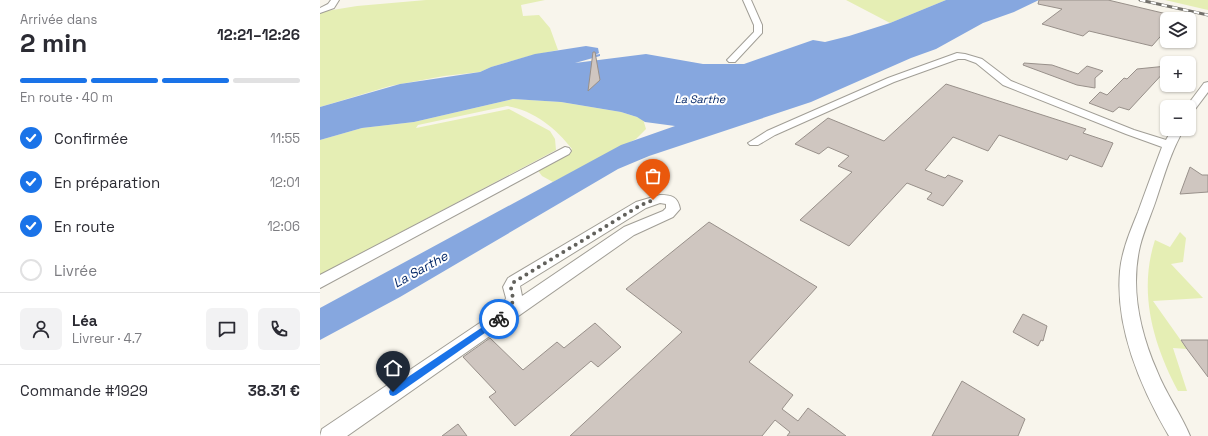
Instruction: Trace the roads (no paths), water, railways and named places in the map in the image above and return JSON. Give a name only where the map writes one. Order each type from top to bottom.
[{"type":"street","points":[[320,11],[331,6],[335,0]]},
{"type":"street","points":[[732,60],[758,33],[758,25],[748,0]]},
{"type":"street","points":[[754,144],[771,133],[890,80],[957,56],[965,56],[985,63],[994,74],[1007,83],[1130,132],[1169,145]]},
{"type":"street","points":[[1196,101],[1208,85]]},
{"type":"street","points":[[1174,136],[1169,145],[1131,249],[1127,284],[1134,334],[1149,376],[1166,413],[1180,436]]},
{"type":"street","points":[[320,282],[565,151]]},
{"type":"street","points":[[329,436],[629,231],[668,214],[673,208],[672,202],[665,198],[653,200],[641,205],[514,282],[511,288],[514,298],[509,312]]},
{"type":"water","name":"La Sarthe","points":[[946,0],[1039,0],[1014,12],[983,23],[936,49],[911,58],[811,102],[649,156],[618,169],[400,297],[320,340],[320,308],[621,145],[675,126],[645,122],[637,117],[621,112],[561,102],[513,99],[414,122],[362,128],[320,140],[320,107],[400,84],[480,72],[491,67],[535,54],[586,46],[598,48],[599,53],[595,55],[600,54],[600,56],[575,63],[646,54],[703,64],[744,64],[813,40],[825,42],[849,36],[890,23]]},
{"type":"railway","points":[[1140,0],[1208,15]]}]
